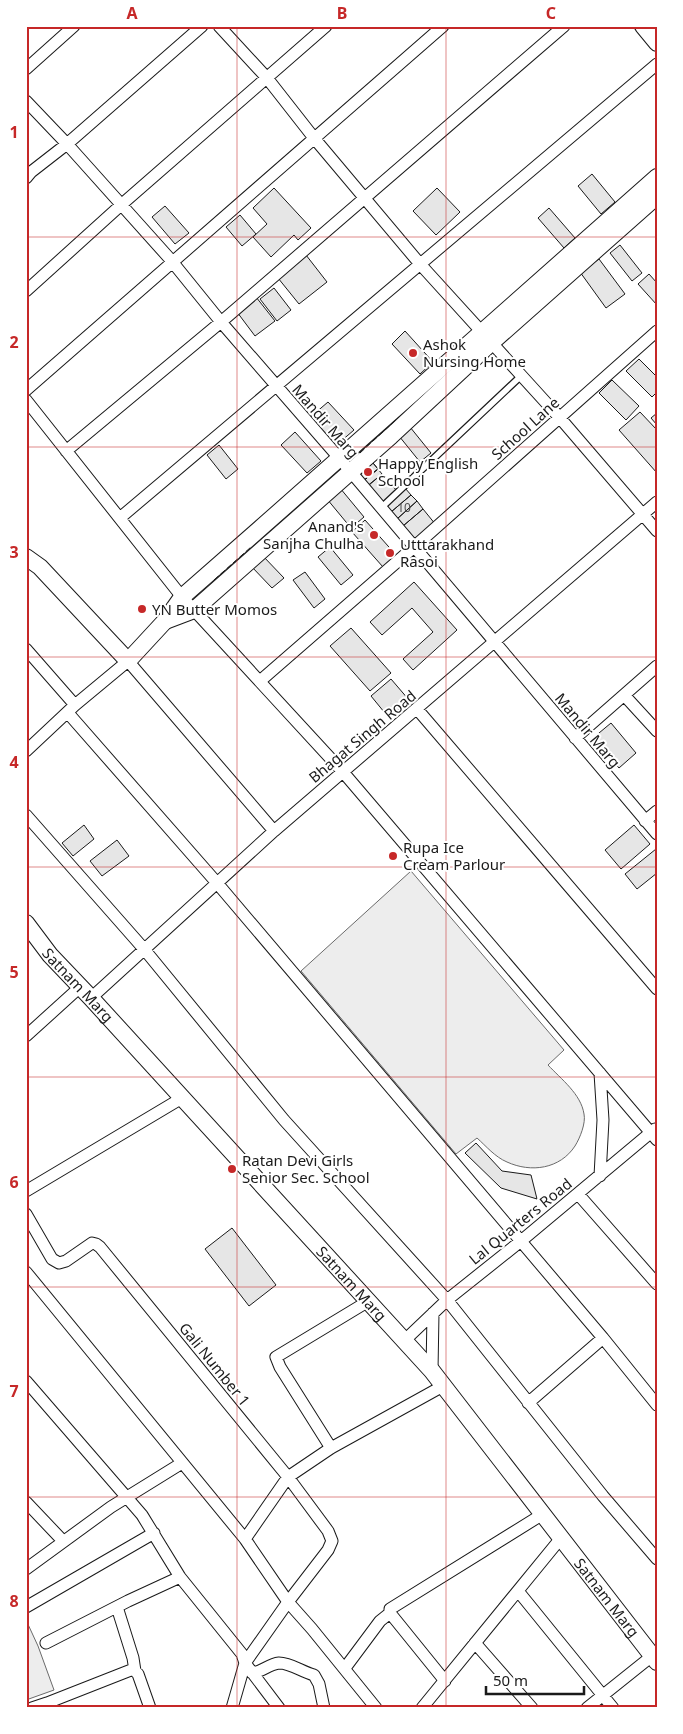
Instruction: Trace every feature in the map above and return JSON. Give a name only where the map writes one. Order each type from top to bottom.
[{"type":"street","points":[[26,69],[74,26]]},
{"type":"street","points":[[26,178],[202,26]]},
{"type":"street","points":[[219,26],[267,78],[314,138],[420,264],[560,418],[657,531]]},
{"type":"street","points":[[26,291],[121,205],[326,26]]},
{"type":"street","points":[[26,390],[443,26]]},
{"type":"street","points":[[66,451],[220,322],[564,26]]},
{"type":"street","points":[[643,26],[657,43]]},
{"type":"street","points":[[121,517],[657,64]]},
{"type":"street","name":"Mandir Marg","points":[[26,101],[172,261],[220,322],[340,459],[657,834]]},
{"type":"street","points":[[165,620],[194,610],[350,472],[486,338],[657,177]]},
{"type":"street","points":[[26,750],[128,661],[165,620],[182,597],[340,459],[657,196]]},
{"type":"street","name":"School Lane","points":[[260,681],[657,331]]},
{"type":"street","points":[[26,400],[121,517],[182,597],[343,772],[600,1073],[655,1134]]},
{"type":"street","name":"Bhagat Singh Road","points":[[26,1036],[144,949],[274,831],[657,502]]},
{"type":"street","points":[[26,557],[40,567],[128,661],[274,831]]},
{"type":"street","points":[[26,649],[72,709],[217,883],[603,1338],[657,1405]]},
{"type":"street","points":[[575,738],[657,666]]},
{"type":"street","points":[[624,695],[657,731]]},
{"type":"street","points":[[417,709],[657,989]]},
{"type":"street","points":[[645,820],[657,810]]},
{"type":"street","points":[[26,815],[144,949],[284,1120],[447,1300],[603,1496],[654,1552]]},
{"type":"street","name":"Satnam Marg","points":[[26,922],[50,955],[432,1371],[654,1659]]},
{"type":"street","points":[[600,1073],[602,1120],[600,1176]]},
{"type":"street","points":[[26,1191],[182,1098]]},
{"type":"street","name":"Lal Quarters Road","points":[[405,1340],[447,1300],[655,1134]]},
{"type":"street","points":[[578,1194],[657,1284]]},
{"type":"street","name":"Gali Number 1","points":[[26,1214],[52,1259],[59,1263],[66,1261],[87,1245],[96,1244],[288,1478],[328,1531],[332,1541],[328,1550],[288,1602]]},
{"type":"street","points":[[26,1272],[30,1285],[245,1539],[288,1602],[345,1668],[376,1708]]},
{"type":"street","points":[[332,1448],[280,1367],[276,1357],[368,1302]]},
{"type":"street","points":[[432,1371],[433,1313]]},
{"type":"street","points":[[528,1403],[603,1338]]},
{"type":"street","points":[[26,1381],[127,1497],[154,1533],[180,1577],[242,1654],[249,1668],[279,1708]]},
{"type":"street","points":[[245,1539],[288,1478],[332,1448],[443,1386]]},
{"type":"street","points":[[26,1569],[127,1497],[182,1463]]},
{"type":"street","points":[[26,1502],[63,1541]]},
{"type":"street","points":[[345,1668],[380,1621],[390,1614],[390,1609],[542,1514]]},
{"type":"street","points":[[26,1607],[154,1533]]},
{"type":"street","points":[[422,1708],[561,1538]]},
{"type":"street","points":[[46,1644],[116,1607],[180,1577]]},
{"type":"street","points":[[518,1591],[613,1708]]},
{"type":"street","points":[[232,1708],[249,1668],[288,1602]]},
{"type":"street","points":[[116,1607],[134,1658],[135,1670],[150,1708]]},
{"type":"street","points":[[390,1614],[445,1681]]},
{"type":"street","points":[[475,1642],[532,1708]]},
{"type":"street","points":[[587,1708],[654,1659]]},
{"type":"street","points":[[249,1668],[258,1672],[278,1663],[289,1664],[305,1673],[314,1675],[319,1684],[324,1708]]},
{"type":"street","points":[[32,1708],[48,1705],[135,1670]]},
{"type":"lane","points":[[381,508],[521,376]]},
{"type":"shaded area","points":[[411,871],[564,1050],[548,1065],[575,1093],[582,1107],[584,1122],[581,1135],[575,1146],[561,1160],[544,1167],[535,1168],[516,1165],[499,1157],[477,1138],[456,1154],[301,971]]},
{"type":"shaded area","points":[[26,1620],[54,1690],[26,1700]]},
{"type":"building","points":[[592,174],[615,202],[601,214],[578,186]]},
{"type":"building","points":[[274,188],[311,228],[298,240],[294,235],[271,257],[253,237],[267,224],[253,208]]},
{"type":"building","points":[[437,188],[460,212],[436,235],[413,211]]},
{"type":"building","points":[[165,206],[189,233],[175,244],[152,217]]},
{"type":"building","points":[[549,208],[575,238],[564,248],[538,218]]},
{"type":"building","points":[[240,215],[256,234],[242,246],[226,227]]},
{"type":"building","points":[[620,245],[642,273],[632,281],[610,253]]},
{"type":"building","points":[[306,255],[327,282],[299,304],[278,278]]},
{"type":"building","points":[[599,259],[625,294],[606,308],[580,272]]},
{"type":"building","points":[[649,274],[657,283],[657,305],[638,284]]},
{"type":"building","points":[[274,288],[291,310],[277,321],[260,299]]},
{"type":"building","points":[[256,297],[275,321],[255,336],[237,312]]},
{"type":"building","name":"Ashok Nursing Home","points":[[405,331],[433,362],[420,374],[392,344]]},
{"type":"building","points":[[639,359],[657,377],[657,392],[652,397],[626,371]]},
{"type":"building","points":[[612,380],[639,406],[626,420],[599,393]]},
{"type":"building","points":[[328,402],[354,430],[333,448],[307,420]]},
{"type":"building","points":[[640,412],[657,430],[657,473],[619,430]]},
{"type":"building","points":[[657,413],[657,425],[651,418]]},
{"type":"building","points":[[410,427],[431,453],[420,462],[399,436]]},
{"type":"building","points":[[295,432],[321,461],[307,473],[281,445]]},
{"type":"building","points":[[219,445],[238,469],[226,479],[207,455]]},
{"type":"building","name":"Happy English School","points":[[373,463],[378,469],[363,481],[359,476]]},
{"type":"building","name":"Happy English School","points":[[373,463],[378,469],[363,481],[359,476]]},
{"type":"building","points":[[378,469],[382,474],[366,487],[362,482]]},
{"type":"building","points":[[382,474],[397,491],[383,503],[368,486]]},
{"type":"building","points":[[340,488],[364,517],[351,528],[327,499]]},
{"type":"building","points":[[405,488],[411,495],[391,512],[385,506]]},
{"type":"building","points":[[411,495],[417,501],[397,519],[391,512]]},
{"type":"building","points":[[417,501],[423,509],[403,526],[397,519]]},
{"type":"building","points":[[423,509],[436,525],[416,542],[403,526]]},
{"type":"building","points":[[365,520],[396,555],[383,567],[352,532]]},
{"type":"building","points":[[330,547],[353,575],[341,585],[318,557]]},
{"type":"building","points":[[262,555],[284,578],[272,588],[251,566]]},
{"type":"building","points":[[305,572],[325,599],[314,608],[293,580]]},
{"type":"building","points":[[414,582],[457,630],[413,670],[403,659],[433,632],[412,608],[382,635],[370,622]]},
{"type":"building","points":[[351,628],[391,673],[370,691],[330,646]]},
{"type":"building","points":[[391,679],[409,700],[389,718],[371,696]]},
{"type":"building","points":[[611,723],[636,753],[619,768],[593,738]]},
{"type":"building","points":[[84,825],[94,839],[73,856],[62,843]]},
{"type":"building","points":[[634,825],[650,844],[621,869],[605,850]]},
{"type":"building","points":[[117,840],[129,856],[102,876],[90,861]]},
{"type":"building","points":[[656,849],[657,873],[637,889],[625,874]]},
{"type":"building","points":[[476,1143],[502,1171],[531,1175],[537,1199],[501,1188],[465,1153]]},
{"type":"building","points":[[232,1228],[276,1285],[249,1306],[205,1249]]},
{"type":"fence","points":[[360,453],[399,417]]},
{"type":"fence","points":[[214,580],[251,547]]},
{"type":"place","name":"Ashok Nursing Home","points":[[413,353]]},
{"type":"place","name":"Happy English School","points":[[368,472]]},
{"type":"place","name":"Anand's Sanjha Chulha","points":[[374,535]]},
{"type":"place","name":"Utttarakhand Rasoi","points":[[390,553]]},
{"type":"place","name":"YN Butter Momos","points":[[142,609]]},
{"type":"place","name":"Rupa Ice Cream Parlour","points":[[393,856]]},
{"type":"place","name":"Ratan Devi Girls Senior Sec. School","points":[[232,1169]]}]
